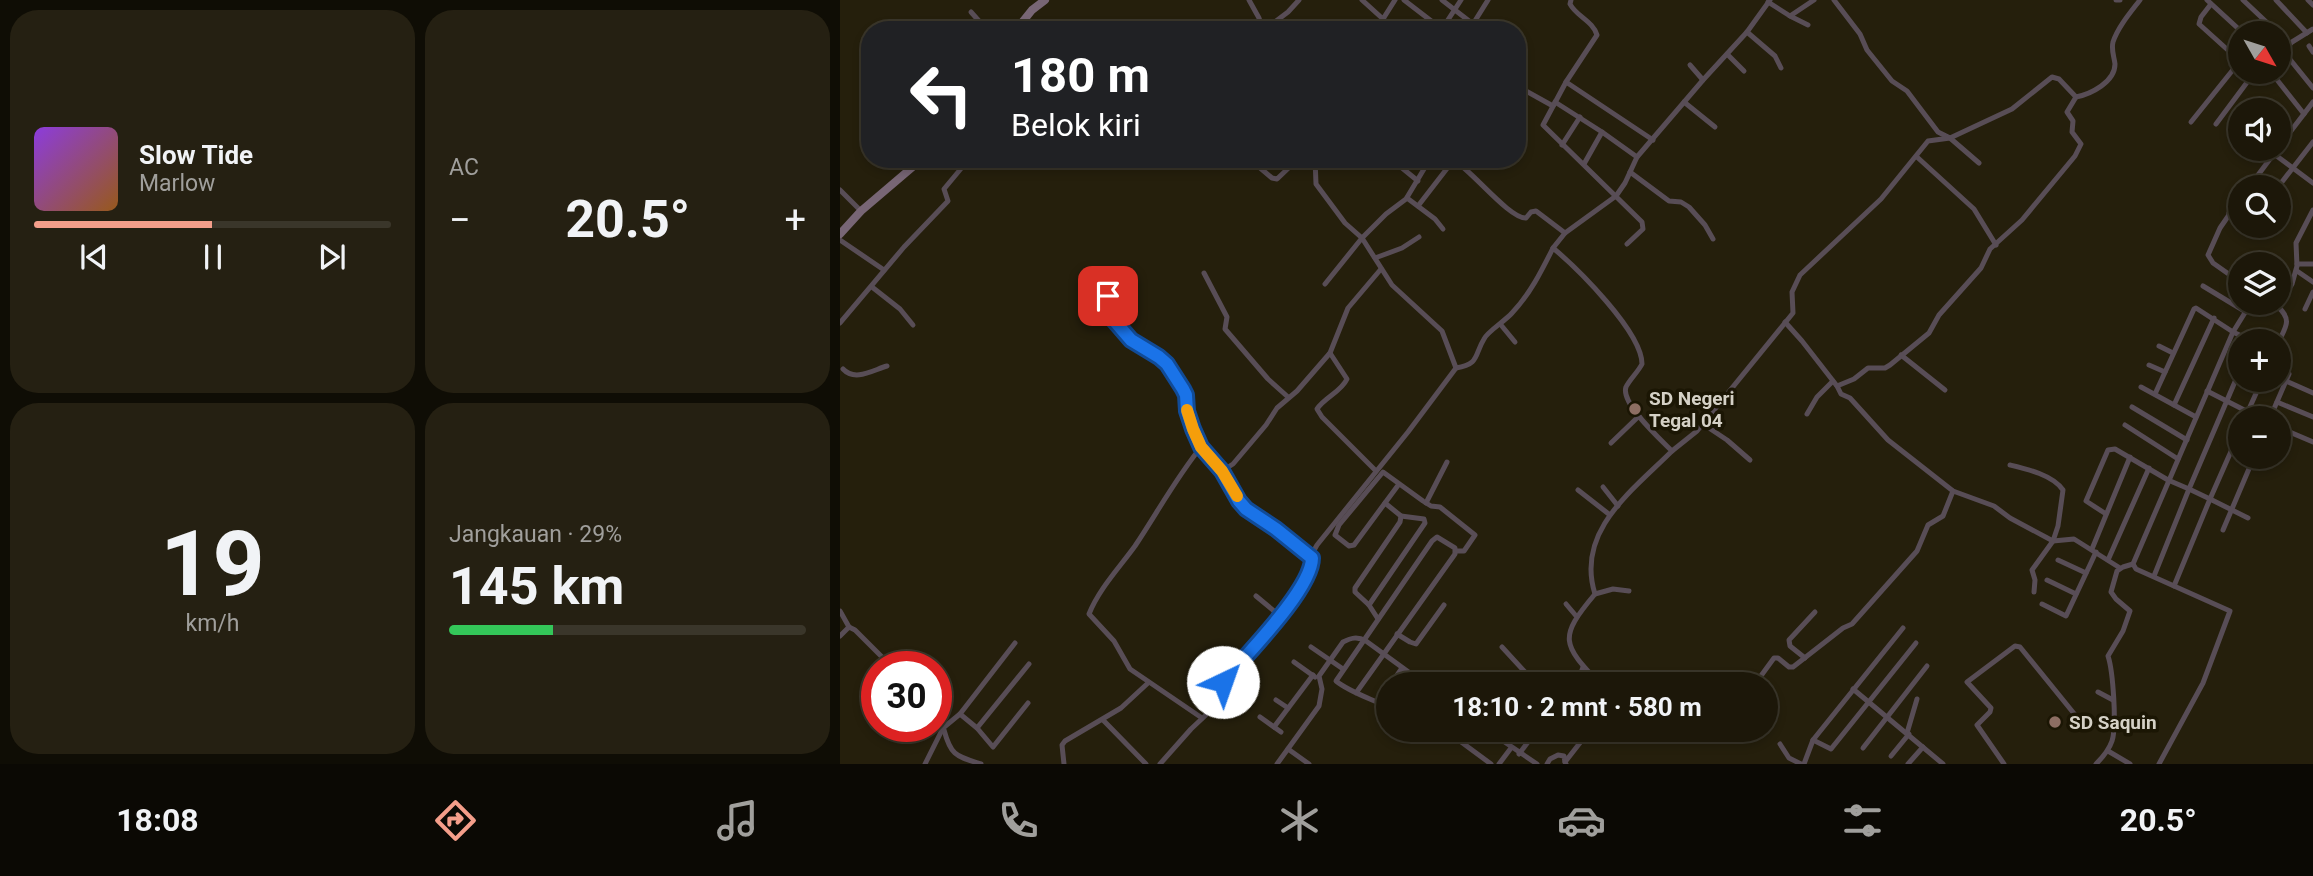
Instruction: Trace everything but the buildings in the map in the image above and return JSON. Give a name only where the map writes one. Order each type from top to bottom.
[{"type":"street","points":[[1023,21],[1045,0]]},
{"type":"street","points":[[1249,0],[1260,21]]},
{"type":"street","points":[[1276,21],[1299,0]]},
{"type":"street","points":[[1362,0],[1383,19],[1395,0]]},
{"type":"street","points":[[1404,0],[1432,21]]},
{"type":"street","points":[[1442,0],[1469,21]]},
{"type":"street","points":[[1447,21],[1461,0]]},
{"type":"street","points":[[1475,21],[1488,0]]},
{"type":"street","points":[[1571,0],[1572,9],[1595,28],[1597,35],[1566,82],[1543,125],[1644,224],[1643,229],[1626,244]]},
{"type":"street","points":[[1790,16],[1814,0]]},
{"type":"street","points":[[1834,0],[1892,81],[1907,92],[1938,132],[1950,138],[1979,163]]},
{"type":"street","points":[[1807,414],[1817,397],[1835,384],[1854,379],[1871,366],[1885,368],[1929,333],[1940,315],[1981,268],[1990,249],[2031,210],[2075,156],[2081,144],[2072,132],[2073,121],[2067,112],[2076,97],[2093,92],[2113,73],[2113,43],[2138,3],[2129,0]]},
{"type":"street","points":[[2243,0],[2265,21]]},
{"type":"street","points":[[2276,0],[2310,31],[2291,44]]},
{"type":"street","points":[[2308,0],[2313,5]]},
{"type":"street","points":[[1160,764],[1208,713],[1223,682],[1297,596],[1312,568],[1312,558],[1317,545],[1456,368],[1475,359],[1484,338],[1501,325],[1531,290],[1553,248],[1565,233],[1616,196],[1637,157],[1747,32],[1769,1],[1808,25]]},
{"type":"street","points":[[2228,50],[2199,24],[2209,2],[2230,21]]},
{"type":"street","points":[[971,12],[979,21]]},
{"type":"street","points":[[1747,32],[1775,56],[1782,68]]},
{"type":"street","points":[[1727,54],[1744,71]]},
{"type":"street","points":[[2291,61],[2313,88]]},
{"type":"street","points":[[1690,65],[1703,80]]},
{"type":"street","points":[[2191,122],[2228,76]]},
{"type":"street","points":[[1595,594],[1591,581],[1592,557],[1600,530],[1610,514],[1672,451],[1703,424],[1795,310],[1792,292],[1800,275],[1863,218],[1930,140],[1950,138],[2012,109],[2052,77],[2059,79],[2076,97]]},
{"type":"street","points":[[1566,82],[1653,140]]},
{"type":"street","points":[[2216,124],[2246,84]]},
{"type":"street","points":[[2280,84],[2304,114]]},
{"type":"street","points":[[1526,90],[1580,117],[1637,157]]},
{"type":"street","points":[[1684,102],[1715,127]]},
{"type":"street","points":[[2291,131],[2313,102]]},
{"type":"street","points":[[1562,145],[1580,117]]},
{"type":"street","points":[[1584,164],[1602,132]]},
{"type":"street","points":[[2287,175],[2313,142]]},
{"type":"street","points":[[1917,157],[1966,200],[1983,221],[1996,245]]},
{"type":"street","points":[[2258,175],[2269,161]]},
{"type":"street","points":[[2287,161],[2312,181]]},
{"type":"street","points":[[840,234],[861,211],[911,168]]},
{"type":"street","points":[[840,323],[884,270],[948,201],[944,189],[962,168]]},
{"type":"street","points":[[1260,168],[1277,179],[1289,168]]},
{"type":"street","points":[[1315,168],[1315,184],[1345,223],[1362,238],[1402,297],[1442,331],[1456,368]]},
{"type":"street","points":[[1402,168],[1418,181]]},
{"type":"street","points":[[1325,284],[1362,238],[1407,198],[1424,168]]},
{"type":"street","points":[[1418,206],[1447,168]]},
{"type":"street","points":[[1464,168],[1519,218],[1526,218],[1536,211],[1565,233]]},
{"type":"street","points":[[1630,172],[1669,201],[1681,202],[1689,207],[1713,239]]},
{"type":"street","points":[[840,190],[861,211]]},
{"type":"street","points":[[1407,198],[1435,219],[1443,229]]},
{"type":"street","points":[[2291,286],[2297,271],[2296,243],[2313,210]]},
{"type":"street","points":[[2228,216],[2208,256],[2228,274]]},
{"type":"street","points":[[1376,258],[1402,248],[1419,237]]},
{"type":"street","points":[[840,240],[884,270]]},
{"type":"street","points":[[1553,248],[1575,267],[1615,312],[1637,347],[1642,356],[1642,364],[1625,391],[1628,401],[1672,451]]},
{"type":"street","points":[[2297,264],[2313,264]]},
{"type":"street","points":[[1222,471],[1233,464],[1277,408],[1297,391],[1330,353],[1348,308],[1381,269]]},
{"type":"street","points":[[2297,271],[2313,282]]},
{"type":"street","points":[[1204,273],[1227,317],[1225,329],[1268,380],[1288,397]]},
{"type":"street","points":[[2203,286],[2228,301]]},
{"type":"street","points":[[872,287],[900,309],[913,325]]},
{"type":"street","points":[[2305,309],[2313,292]]},
{"type":"street","points":[[1110,294],[1105,301],[1112,318],[1131,340],[1167,364],[1186,395],[1187,411],[1201,447],[1222,471],[1246,509],[1312,558]]},
{"type":"street","points":[[2155,394],[2194,309],[2214,318],[2229,329]]},
{"type":"street","points":[[2174,405],[2214,318]]},
{"type":"street","points":[[1785,322],[1841,394],[1850,398],[1888,440],[1953,491],[1994,506],[2010,518],[2053,541],[2070,538],[2120,568]]},
{"type":"street","points":[[1501,325],[1515,342]]},
{"type":"street","points":[[2133,564],[2228,343]]},
{"type":"street","points":[[2159,345],[2174,353]]},
{"type":"street","points":[[1330,353],[1347,379],[1343,386],[1317,409],[1376,470]]},
{"type":"street","points":[[1901,355],[1945,390]]},
{"type":"street","points":[[2149,365],[2165,372]]},
{"type":"street","points":[[841,368],[848,375],[856,376],[887,366]]},
{"type":"street","points":[[2291,383],[2313,393]]},
{"type":"street","points":[[2141,387],[2196,417]]},
{"type":"street","points":[[2207,391],[2234,406]]},
{"type":"street","points":[[2154,576],[2231,392]]},
{"type":"street","points":[[2275,406],[2281,392]]},
{"type":"street","points":[[2277,402],[2313,417]]},
{"type":"street","points":[[2132,407],[2187,440]]},
{"type":"street","points":[[1611,443],[1639,416]]},
{"type":"street","points":[[1703,424],[1750,460]]},
{"type":"street","points":[[2125,425],[2178,459]]},
{"type":"street","points":[[2291,433],[2313,442]]},
{"type":"street","points":[[1201,447],[1180,473],[1089,614],[1114,641],[1130,669],[1202,718]]},
{"type":"street","points":[[2106,514],[2086,501],[2108,450],[2115,449],[2168,480],[2248,517]]},
{"type":"street","points":[[2042,604],[2066,616],[2086,573],[2106,514],[2130,457]]},
{"type":"street","points":[[2174,586],[2228,458]]},
{"type":"street","points":[[1426,503],[1447,462]]},
{"type":"street","points":[[2010,465],[2037,473],[2060,485],[2063,490],[2053,541],[2032,569],[2034,592]]},
{"type":"street","points":[[2108,560],[2149,468]]},
{"type":"street","points":[[2223,530],[2249,469]]},
{"type":"street","points":[[1399,484],[1354,545],[1349,546],[1335,535],[1339,525],[1381,472],[1399,484],[1426,503],[1440,507],[1475,535],[1464,551],[1456,551]]},
{"type":"street","points":[[1603,487],[1618,506]]},
{"type":"street","points":[[1578,491],[1610,514]]},
{"type":"street","points":[[1764,672],[1774,658],[1791,667],[1852,624],[1917,551],[1928,525],[1943,516],[1953,491]]},
{"type":"street","points":[[1369,605],[1425,523],[1424,519],[1401,516],[1385,503]]},
{"type":"street","points":[[1378,619],[1354,588],[1393,534],[1401,516]]},
{"type":"street","points":[[1376,702],[1336,683],[1343,669],[1432,541],[1437,537],[1456,551]]},
{"type":"street","points":[[1356,693],[1456,551]]},
{"type":"street","points":[[2058,560],[2086,573]]},
{"type":"street","points":[[2120,568],[2133,564]]},
{"type":"street","points":[[2133,564],[2136,569],[2230,611],[2203,683],[2159,764]]},
{"type":"street","points":[[2096,764],[2108,751],[2113,736],[2112,667],[2108,656],[2123,631],[2130,611],[2111,592],[2120,568]]},
{"type":"street","points":[[2047,580],[2076,594]]},
{"type":"street","points":[[1588,672],[1571,652],[1570,628],[1595,594],[1614,589],[1629,591]]},
{"type":"street","points":[[1256,596],[1280,616]]},
{"type":"street","points":[[1566,604],[1577,617]]},
{"type":"street","points":[[1396,634],[1416,643],[1444,605]]},
{"type":"street","points":[[840,611],[849,627],[877,651]]},
{"type":"street","points":[[1805,658],[1790,646],[1789,640],[1815,612]]},
{"type":"street","points":[[840,636],[849,627]]},
{"type":"street","points":[[1780,744],[1788,758],[1803,764],[1813,740],[1903,628]]},
{"type":"street","points":[[1274,727],[1343,642],[1356,638],[1363,640],[1407,672]]},
{"type":"street","points":[[952,720],[1015,643]]},
{"type":"street","points":[[1813,740],[1831,749],[1916,643]]},
{"type":"street","points":[[2002,764],[1977,725],[1991,708],[1966,682],[2015,646],[2020,646],[2076,716],[2091,725],[2114,722]]},
{"type":"street","points":[[1311,647],[1343,669]]},
{"type":"street","points":[[1502,647],[1525,672]]},
{"type":"street","points":[[1277,764],[1319,706],[1322,689],[1315,677],[1294,662]]},
{"type":"street","points":[[977,728],[1029,664]]},
{"type":"street","points":[[1863,748],[1927,666]]},
{"type":"street","points":[[1581,672],[1583,667]]},
{"type":"street","points":[[1399,672],[1402,668]]},
{"type":"street","points":[[1065,764],[1063,742],[1121,708],[1148,683]]},
{"type":"street","points":[[1853,688],[1942,764]]},
{"type":"street","points":[[2098,692],[2113,700]]},
{"type":"street","points":[[1891,756],[1908,733],[1917,699]]},
{"type":"street","points":[[1276,700],[1288,708]]},
{"type":"street","points":[[960,713],[993,747],[1028,702]]},
{"type":"street","points":[[1260,717],[1281,732]]},
{"type":"street","points":[[1103,720],[1146,764]]},
{"type":"street","points":[[925,764],[936,742]]},
{"type":"street","points":[[947,742],[953,753],[981,764]]},
{"type":"street","points":[[1461,742],[1491,764]]},
{"type":"street","points":[[1503,742],[1533,763]]},
{"type":"street","points":[[1519,754],[1528,742]]},
{"type":"street","points":[[1566,763],[1581,742]]},
{"type":"street","points":[[1908,764],[1923,747]]},
{"type":"street","points":[[1499,764],[1511,748]]},
{"type":"street","points":[[1289,749],[1309,764]]},
{"type":"street","points":[[2108,751],[2130,764]]},
{"type":"street","points":[[1547,764],[1558,755],[1564,756],[1566,763]]},
{"type":"slow traffic","points":[[1187,410],[1201,447],[1222,471],[1237,496]]},
{"type":"place","name":"SD Negeri Tegal 04","points":[[1635,409]]},
{"type":"place","name":"SD Saquin","points":[[2055,722]]},
{"type":"route","points":[[1108,296],[1105,301],[1112,318],[1131,340],[1167,364],[1183,389],[1187,411],[1201,447],[1222,471],[1239,501],[1312,558],[1312,568],[1297,596],[1223,682]]}]
